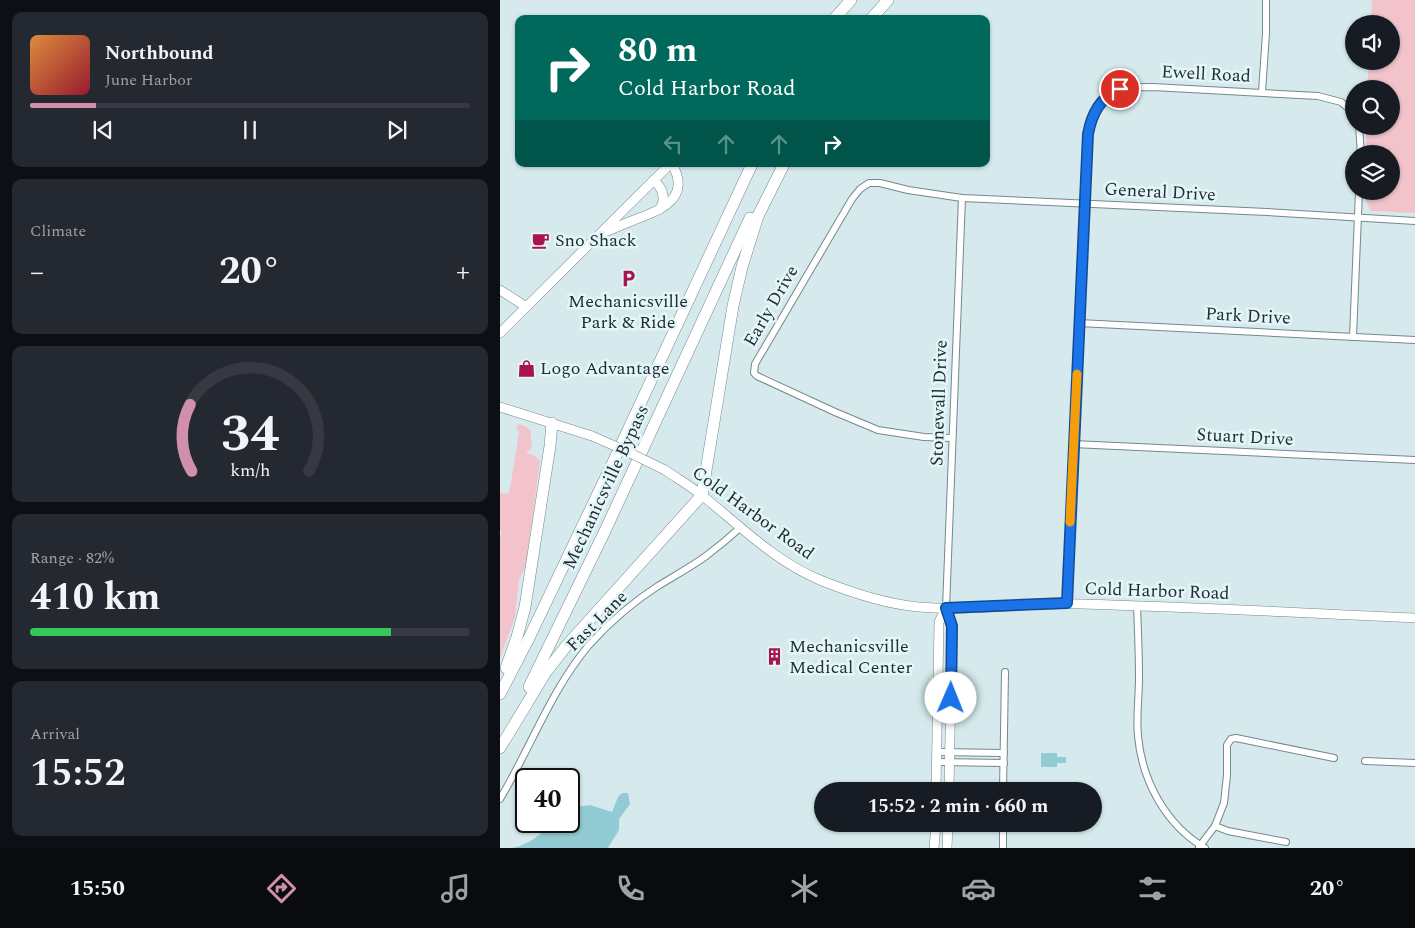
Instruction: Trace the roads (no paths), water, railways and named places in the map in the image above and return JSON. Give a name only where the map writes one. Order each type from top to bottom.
[{"type":"highway","points":[[837,15],[850,0]]},
{"type":"highway","points":[[846,15],[857,0]]},
{"type":"highway","points":[[874,15],[887,0]]},
{"type":"highway","name":"Mechanicsville Bypass","points":[[500,694],[530,636],[614,460],[751,167]]},
{"type":"highway","name":"Mechanicsville Bypass","points":[[500,741],[533,680],[743,234],[776,167]]},
{"type":"highway","points":[[500,748],[546,672],[567,645],[702,495],[730,324],[742,267],[758,216],[782,167]]},
{"type":"highway","points":[[500,680],[518,637],[525,607],[552,422]]},
{"type":"main road","points":[[500,333],[525,306],[668,167]]},
{"type":"main road","points":[[600,234],[658,210],[671,202],[677,190],[676,175],[672,167]]},
{"type":"main road","points":[[654,180],[664,194],[663,204],[658,210]]},
{"type":"main road","points":[[500,290],[525,306]]},
{"type":"main road","name":"Cold Harbor Road","points":[[500,407],[592,436],[665,470],[702,495],[741,527],[794,566],[817,579],[846,590],[896,604],[946,608],[1067,603],[1415,618]]},
{"type":"main road","points":[[936,782],[939,622],[946,608]]},
{"type":"main road","points":[[946,608],[952,626],[949,782]]},
{"type":"main road","points":[[934,848],[935,832]]},
{"type":"main road","points":[[947,848],[948,832]]},
{"type":"street","points":[[1262,92],[1266,0]]},
{"type":"street","name":"Ewell Road","points":[[1067,603],[1088,134],[1090,123],[1100,103],[1112,92],[1128,87],[1145,87],[1308,95],[1329,98],[1345,105]]},
{"type":"street","name":"General Drive","points":[[836,224],[860,189],[869,183],[880,183],[908,190],[962,198],[1415,221]]},
{"type":"street","name":"Stonewall Drive","points":[[946,608],[962,198]]},
{"type":"street","points":[[1353,337],[1359,200]]},
{"type":"street","name":"Early Drive","points":[[836,224],[754,368],[757,376],[878,430],[916,436],[952,438]]},
{"type":"street","name":"Park Drive","points":[[1079,322],[1415,340]]},
{"type":"street","name":"Stuart Drive","points":[[1073,444],[1415,460]]},
{"type":"street","name":"Fast Lane","points":[[500,799],[515,775],[559,688],[574,664],[590,644],[638,600],[706,556],[741,527]]},
{"type":"street","points":[[1137,605],[1138,735],[1144,768],[1150,784],[1166,812],[1201,847],[1215,826],[1224,803],[1227,775],[1227,746],[1231,739],[1236,738],[1334,758]]},
{"type":"street","points":[[1004,782],[1005,672]]},
{"type":"street","points":[[937,752],[1004,753]]},
{"type":"street","points":[[1365,761],[1415,763]]},
{"type":"street","points":[[937,762],[1004,763]]},
{"type":"street","points":[[1215,826],[1228,831],[1286,842]]},
{"type":"street","points":[[1003,832],[1003,848]]},
{"type":"water","points":[[1041,753],[1057,753],[1057,757],[1066,757],[1066,763],[1057,763],[1057,767],[1041,767]]},
{"type":"water","points":[[622,793],[628,793],[630,804],[619,819],[619,830],[608,848],[512,848],[524,844],[541,833],[580,833],[580,806],[590,805],[612,812],[618,797]]},
{"type":"place","name":"Sno Shack","points":[[541,240]]},
{"type":"place","name":"Mechanicsville Park & Ride","points":[[628,278]]},
{"type":"place","name":"Logo Advantage","points":[[526,368]]},
{"type":"place","name":"Mechanicsville Medical Center","points":[[775,656]]}]
